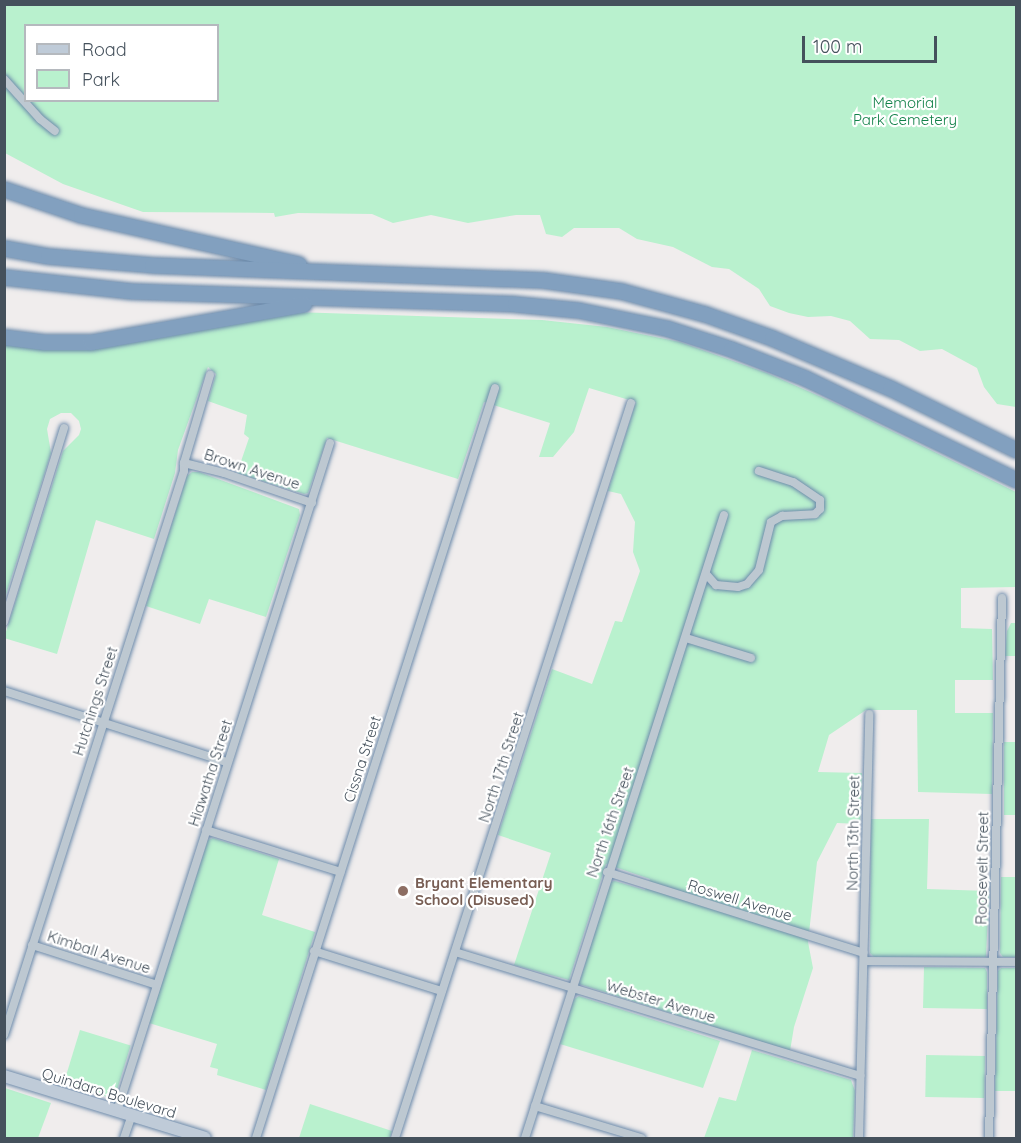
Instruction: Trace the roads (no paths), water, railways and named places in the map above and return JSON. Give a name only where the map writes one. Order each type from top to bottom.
[{"type":"highway","points":[[4,189],[81,215],[338,272]]},
{"type":"highway","points":[[4,248],[48,256],[152,265],[543,280],[621,291],[705,314],[772,338],[890,388],[1017,450]]},
{"type":"highway","points":[[4,277],[131,291],[515,304],[578,310],[666,328],[731,349],[805,378],[1017,480]]},
{"type":"highway","points":[[4,337],[44,342],[91,342],[338,298]]},
{"type":"main road","name":"Quindaro Boulevard","points":[[4,1076],[205,1138]]},
{"type":"street","points":[[4,79],[24,101]]},
{"type":"street","points":[[25,102],[55,131]]},
{"type":"street","name":"Hutchings Street","points":[[4,1035],[102,722],[184,471],[184,463],[210,375]]},
{"type":"street","name":"Cissna Street","points":[[256,1138],[495,388]]},
{"type":"street","name":"North 17th Street","points":[[395,1138],[631,403]]},
{"type":"street","points":[[4,622],[64,428]]},
{"type":"street","name":"Hiawatha Street","points":[[117,1111],[330,442]]},
{"type":"street","name":"Brown Avenue","points":[[184,463],[234,476],[312,504]]},
{"type":"street","points":[[705,574],[716,585],[738,587],[747,584],[759,570],[771,522],[782,516],[815,514],[820,509],[820,500],[793,482],[759,471]]},
{"type":"street","name":"North 16th Street","points":[[525,1138],[608,872],[686,638],[723,515]]},
{"type":"street","name":"Roosevelt Street","points":[[990,1138],[1002,598]]},
{"type":"street","points":[[686,638],[751,658]]},
{"type":"street","points":[[4,691],[227,762]]},
{"type":"street","name":"North 13th Street","points":[[859,1138],[869,714]]},
{"type":"street","points":[[206,830],[341,872]]},
{"type":"street","name":"Roswell Avenue","points":[[608,872],[864,957],[1017,962]]},
{"type":"street","name":"Kimball Avenue","points":[[32,945],[157,985]]},
{"type":"street","points":[[314,951],[442,991]]},
{"type":"street","name":"Webster Avenue","points":[[455,952],[860,1076]]},
{"type":"street","points":[[535,1106],[641,1138]]},
{"type":"street","points":[[124,1138],[132,1115]]},
{"type":"place","name":"Bryant Elementary School (Disused)","points":[[403,891]]},
{"type":"park label","name":"Memorial Park Cemetery","points":[[905,110]]}]
